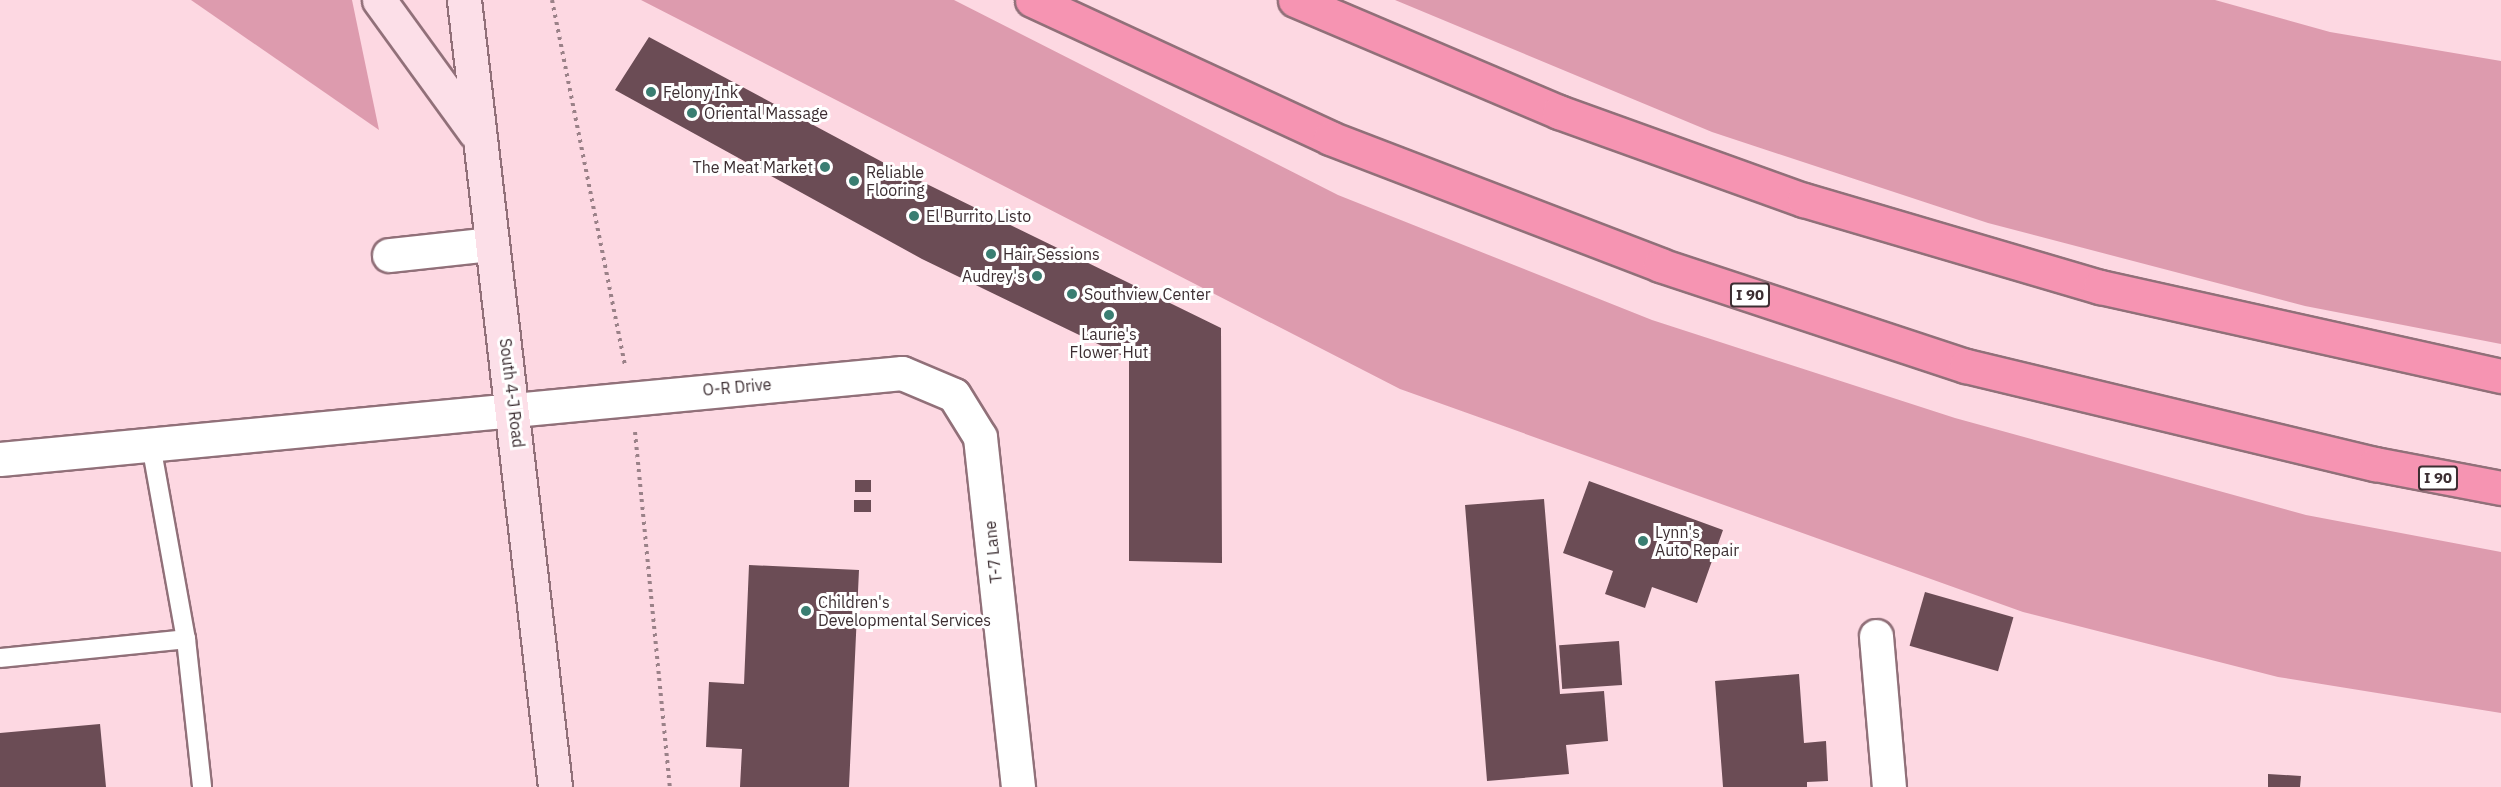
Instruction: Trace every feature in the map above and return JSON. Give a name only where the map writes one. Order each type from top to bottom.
[{"type":"highway","name":"I 90","points":[[1032,0],[1330,138],[1659,265],[1966,366],[2375,464],[2501,490]]},
{"type":"highway","points":[[1295,0],[1559,112],[1804,200],[2100,287],[2501,376]]},
{"type":"main road","points":[[379,0],[477,134]]},
{"type":"main road","name":"South 4-J Road","points":[[464,0],[477,134],[514,406],[555,787]]},
{"type":"street","points":[[389,255],[491,244]]},
{"type":"street","name":"O-R Drive","points":[[0,459],[514,406],[902,373],[954,395]]},
{"type":"street","name":"T-7 Lane","points":[[954,395],[980,437],[1018,787]]},
{"type":"street","points":[[1876,636],[1889,787]]},
{"type":"lane","points":[[151,445],[186,639],[202,787]]},
{"type":"lane","points":[[0,658],[186,639]]},
{"type":"path","points":[[552,0],[624,359]]},
{"type":"path","points":[[634,430],[670,787]]},
{"type":"shaded area","points":[[191,0],[352,0],[379,130]]},
{"type":"shaded area","points":[[641,0],[954,0],[1338,195],[1652,320],[1955,418],[2306,515],[2501,552],[2501,713],[2278,677],[2023,612],[1400,389]]},
{"type":"shaded area","points":[[1395,0],[2215,0],[2330,32],[2501,61],[2501,344],[2305,306],[1988,223],[1712,132]]},
{"type":"building","name":"Southview Center","points":[[649,37],[888,165],[1221,328],[1222,563],[1129,561],[1129,359],[922,259],[615,90]]},
{"type":"building","points":[[855,480],[871,480],[871,492],[855,492]]},
{"type":"building","name":"Lynn's Auto Repair","points":[[1589,481],[1723,530],[1697,603],[1652,587],[1645,608],[1605,594],[1613,571],[1563,553]]},
{"type":"building","points":[[1544,499],[1560,694],[1604,691],[1608,741],[1566,745],[1569,774],[1487,781],[1465,505]]},
{"type":"building","points":[[854,500],[871,500],[871,512],[854,512]]},
{"type":"building","points":[[749,565],[859,570],[849,787],[740,787],[742,749],[706,747],[709,682],[744,684]]},
{"type":"building","points":[[1925,592],[2013,617],[1998,671],[1910,646]]},
{"type":"building","points":[[1619,641],[1622,685],[1562,689],[1559,645]]},
{"type":"building","points":[[1799,674],[1804,743],[1826,741],[1828,781],[1807,782],[1807,787],[1723,787],[1715,681]]},
{"type":"building","points":[[100,724],[106,787],[0,787],[0,733]]},
{"type":"building","points":[[2268,774],[2301,776],[2300,787],[2268,787]]},
{"type":"place","name":"Felony Ink","points":[[651,92]]},
{"type":"place","name":"Oriental Massage","points":[[692,113]]},
{"type":"place","name":"The Meat Market","points":[[825,167]]},
{"type":"place","name":"Reliable Flooring","points":[[854,181]]},
{"type":"place","name":"El Burrito Listo","points":[[914,216]]},
{"type":"place","name":"Hair Sessions","points":[[991,254]]},
{"type":"place","name":"Audrey's","points":[[1037,276]]},
{"type":"place","name":"Southview Center","points":[[1072,294]]},
{"type":"place","name":"Laurie's Flower Hut","points":[[1109,315]]},
{"type":"place","name":"Lynn's Auto Repair","points":[[1643,541]]},
{"type":"place","name":"Children's Developmental Services","points":[[806,611]]}]
